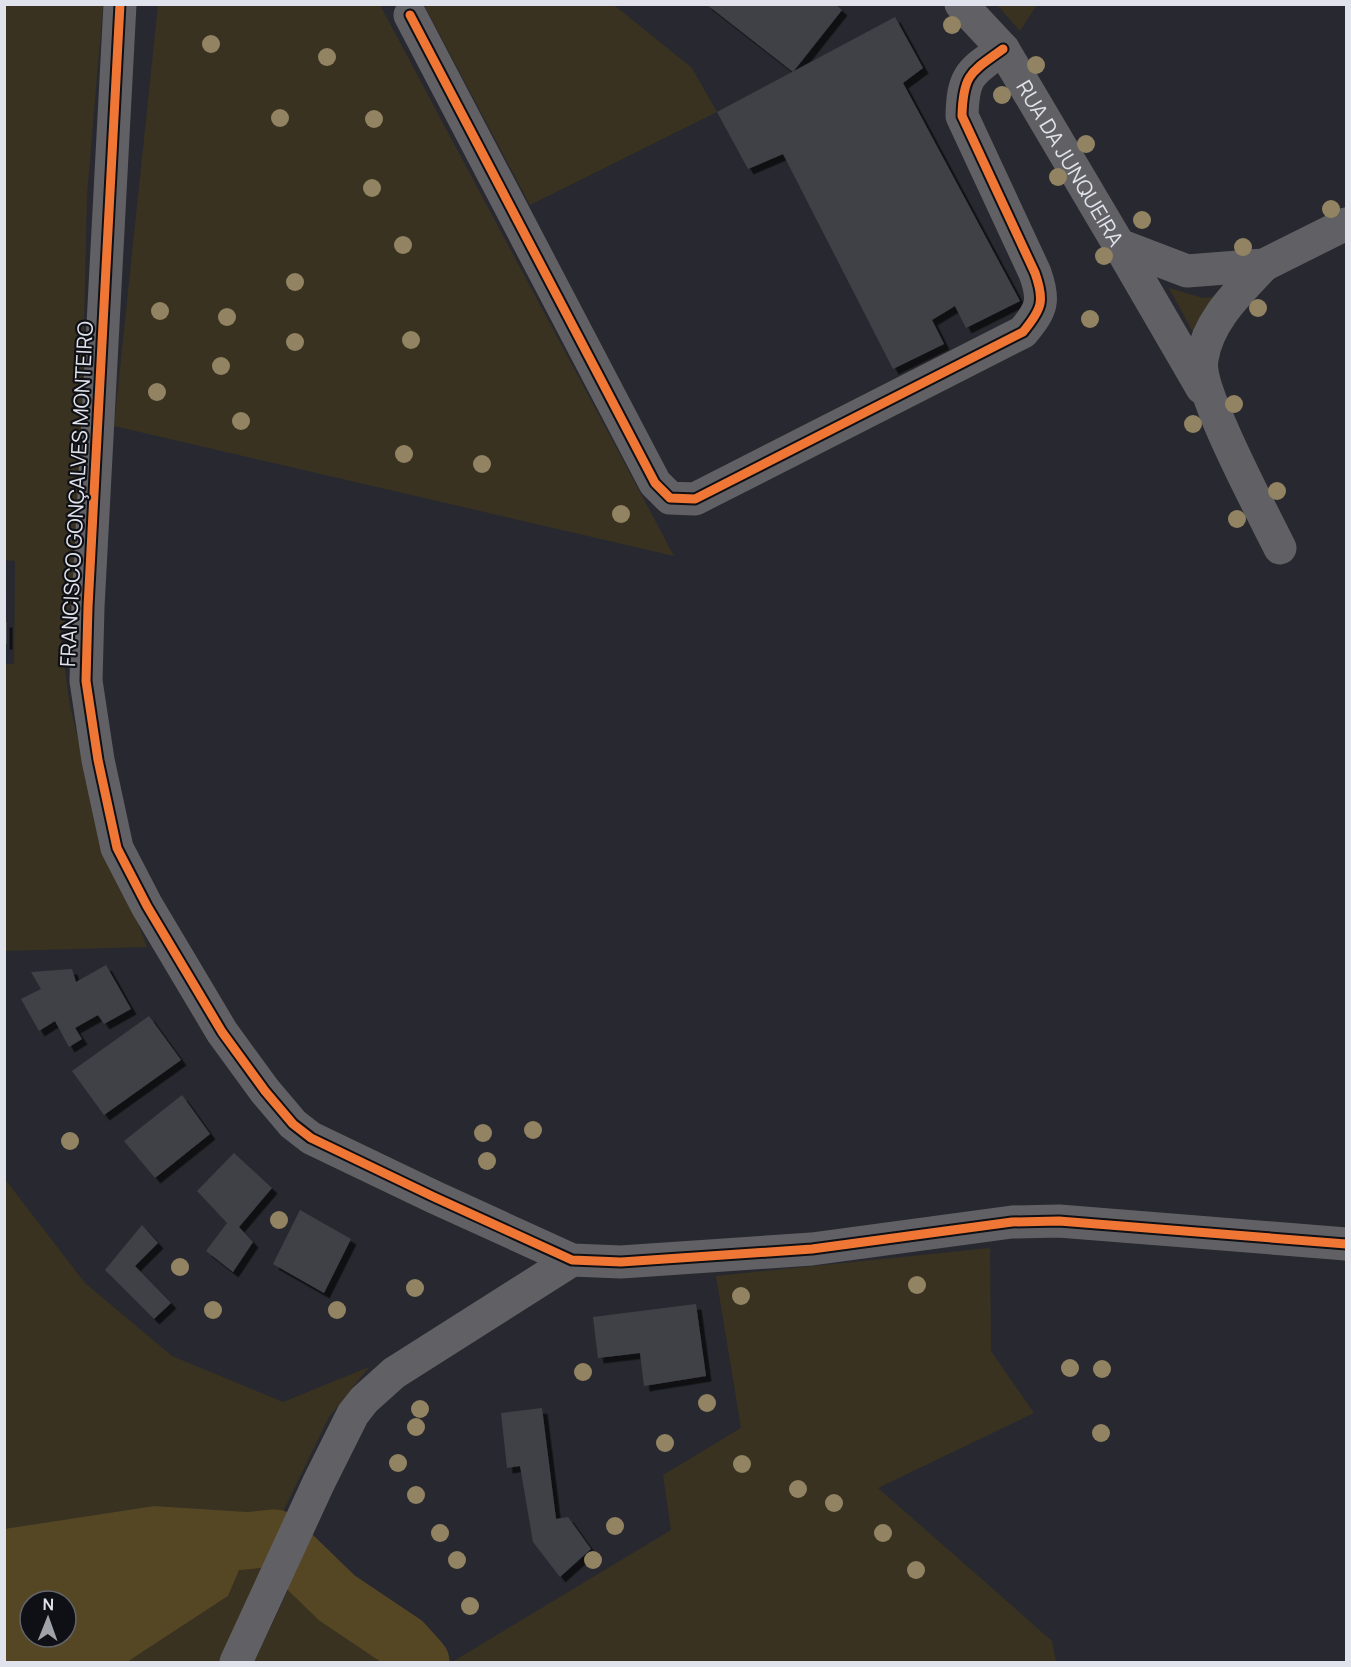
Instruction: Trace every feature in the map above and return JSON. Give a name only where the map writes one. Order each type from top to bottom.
[{"type":"street","name":"FRANCISCO GONÇALVES MONTEIRO","points":[[120,4],[107,221],[86,681],[98,760],[117,848],[147,906],[222,1032],[265,1091],[293,1124],[331,1148],[572,1260]]},
{"type":"street","name":"RUA DA JUNQUEIRA","points":[[961,4],[1003,49],[1119,245],[1187,271],[1264,265],[1347,224]]},
{"type":"street","points":[[410,15],[655,483],[670,498],[695,499],[1023,332],[1039,313],[1042,292],[1035,273],[962,116],[963,90],[973,72],[1003,49]]},
{"type":"street","points":[[1119,245],[1208,397],[1280,548]]},
{"type":"street","points":[[1208,397],[1201,360],[1219,315],[1264,265]]},
{"type":"street","points":[[236,1662],[353,1414],[374,1388],[572,1260],[621,1262],[812,1250],[1012,1222],[1059,1221],[1347,1244]]},
{"type":"shaded area","points":[[5,5],[103,5],[87,195],[78,585],[60,635],[70,706],[97,818],[147,947],[5,951],[4,664],[14,664],[15,561],[4,560]]},
{"type":"shaded area","points":[[158,5],[380,5],[674,556],[114,426]]},
{"type":"shaded area","points":[[424,5],[614,5],[692,68],[717,112],[530,205]]},
{"type":"shaded area","points":[[997,5],[1037,5],[1020,31]]},
{"type":"shaded area","points":[[1169,288],[1203,298],[1224,296],[1201,347]]},
{"type":"shaded area","points":[[4,1178],[85,1283],[172,1356],[283,1402],[369,1367],[329,1417],[282,1514],[154,1506],[5,1529]]},
{"type":"shaded area","points":[[990,1248],[991,1351],[1034,1413],[878,1488],[1052,1641],[1056,1662],[452,1662],[671,1530],[663,1475],[741,1428],[716,1276]]},
{"type":"shaded area","points":[[154,1506],[282,1514],[296,1523],[274,1564],[253,1561],[240,1568],[228,1596],[127,1662],[5,1662],[4,1529]]},
{"type":"shaded area","points":[[253,1561],[274,1564],[227,1662],[127,1662],[228,1596],[240,1568]]},
{"type":"shaded area","points":[[290,1586],[397,1661],[398,1662],[254,1662]]},
{"type":"building","points":[[706,4],[835,4],[842,10],[793,72]]},
{"type":"building","points":[[895,17],[923,68],[903,83],[1020,301],[966,328],[955,306],[932,320],[944,344],[893,369],[783,154],[748,169],[717,112]]},
{"type":"building","points":[[4,622],[7,622],[7,644],[4,644]]},
{"type":"building","points":[[106,965],[131,1009],[104,1024],[98,1015],[75,1028],[82,1039],[69,1047],[55,1021],[39,1031],[21,999],[41,989],[31,972],[72,969],[76,982]]},
{"type":"building","points":[[149,1016],[181,1060],[104,1115],[72,1071]]},
{"type":"building","points":[[182,1095],[210,1134],[155,1178],[124,1141]]},
{"type":"building","points":[[234,1153],[272,1188],[239,1227],[253,1242],[233,1272],[206,1251],[227,1223],[197,1191]]},
{"type":"building","points":[[300,1210],[351,1239],[324,1293],[273,1264]]},
{"type":"building","points":[[142,1225],[158,1243],[135,1266],[171,1303],[154,1319],[105,1270]]},
{"type":"building","points":[[696,1304],[706,1376],[644,1386],[640,1353],[598,1358],[593,1317]]},
{"type":"building","points":[[542,1408],[556,1519],[568,1517],[591,1549],[560,1577],[533,1542],[520,1466],[507,1468],[501,1413]]},
{"type":"waterway","points":[[232,1542],[275,1538],[337,1598],[404,1643],[421,1662]]},
{"type":"cycle path","points":[[120,4],[88,607],[86,681],[98,760],[117,848],[147,906],[222,1032],[265,1091],[293,1124],[311,1138],[572,1260],[621,1262],[812,1249],[1012,1222],[1059,1221],[1346,1244]]},
{"type":"cycle path","points":[[410,15],[655,483],[670,498],[695,499],[1023,332],[1029,324],[1038,311],[1041,298],[1035,273],[962,116],[964,91],[971,75],[1003,49]]}]
